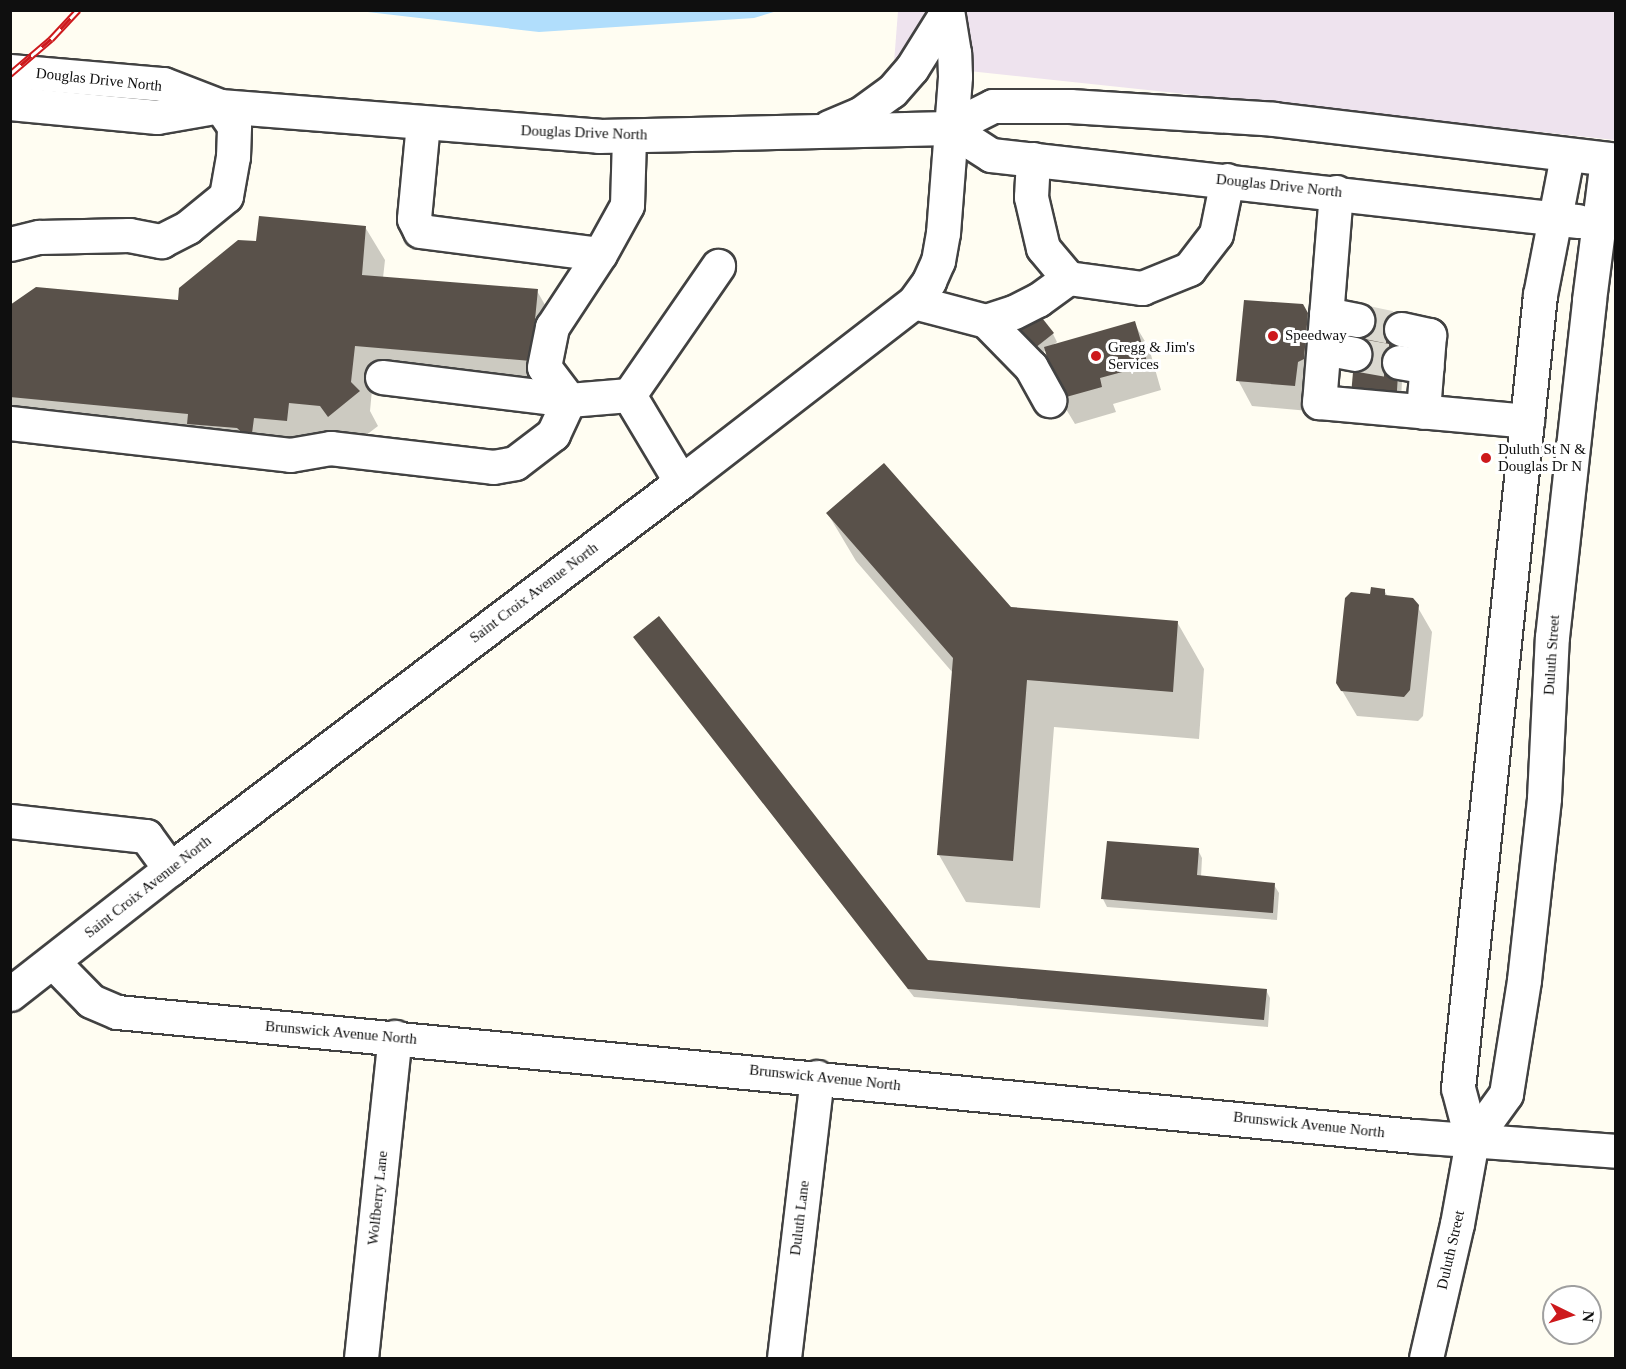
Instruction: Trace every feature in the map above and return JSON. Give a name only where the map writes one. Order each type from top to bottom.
[{"type":"street","name":"Saint Croix Avenue North","points":[[10,994],[170,869],[681,482],[914,302],[929,281],[938,261],[943,233],[954,53],[947,11]]},
{"type":"street","points":[[819,132],[860,114],[892,91],[912,68],[947,11]]},
{"type":"street","name":"Douglas Drive North","points":[[10,71],[163,84],[220,106]]},
{"type":"street","name":"Douglas Drive North","points":[[10,102],[157,117],[220,106],[539,133],[629,136],[949,128],[993,106],[1070,106],[1274,119],[1611,160]]},
{"type":"street","points":[[10,244],[39,237],[129,235],[161,241],[188,227],[226,196],[233,157],[234,126],[220,106]]},
{"type":"street","points":[[423,123],[414,219],[420,231],[600,254]]},
{"type":"street","name":"Douglas Drive North","points":[[949,128],[991,155],[1557,217],[1608,225]]},
{"type":"street","points":[[568,400],[544,367],[552,327],[600,254],[627,205],[629,136]]},
{"type":"street","name":"Duluth Street","points":[[1426,1359],[1457,1224],[1472,1141],[1458,1088],[1540,296],[1567,156]]},
{"type":"street","points":[[1033,159],[1031,197],[1043,248],[1068,278],[1142,288],[1189,269],[1216,234],[1227,180]]},
{"type":"street","name":"Duluth Street","points":[[1472,1141],[1506,1094],[1524,980],[1544,798],[1552,637],[1589,300],[1608,225],[1611,160]]},
{"type":"street","points":[[1336,192],[1342,317],[1339,351],[1319,402],[1527,421]]},
{"type":"street","points":[[629,395],[718,266]]},
{"type":"street","points":[[986,321],[1014,312],[1038,300],[1068,278]]},
{"type":"street","points":[[914,302],[986,321],[1031,367],[1049,400]]},
{"type":"street","points":[[1401,329],[1429,334],[1413,365],[1423,412]]},
{"type":"street","points":[[382,377],[568,400],[629,395]]},
{"type":"street","points":[[629,395],[681,482]]},
{"type":"street","points":[[10,423],[290,455],[330,448],[493,467],[515,463],[553,434],[568,400]]},
{"type":"street","points":[[10,821],[146,836],[170,869]]},
{"type":"street","name":"Brunswick Avenue North","points":[[53,962],[91,1001],[117,1012],[1472,1141],[1616,1151]]},
{"type":"street","name":"Wolfberry Lane","points":[[361,1359],[394,1037]]},
{"type":"street","name":"Duluth Lane","points":[[784,1359],[817,1077]]},
{"type":"shaded area","points":[[898,11],[1615,11],[1615,140],[894,63]]},
{"type":"water","points":[[359,11],[777,11],[754,18],[539,32]]},
{"type":"building","points":[[259,216],[366,226],[362,275],[538,289],[531,361],[355,346],[351,382],[360,391],[328,417],[320,406],[289,403],[287,421],[254,418],[251,441],[237,428],[187,424],[188,414],[10,397],[10,305],[36,287],[178,300],[179,288],[238,240],[256,241]]},
{"type":"building","name":"Speedway","points":[[1244,300],[1303,304],[1308,313],[1304,359],[1298,362],[1295,386],[1236,381]]},
{"type":"building","points":[[1035,309],[1054,333],[1030,352],[1011,328]]},
{"type":"building","name":"Speedway","points":[[1358,315],[1380,317],[1401,326],[1396,406],[1351,395]]},
{"type":"building","name":"Gregg & Jim's Services","points":[[1135,321],[1148,365],[1100,378],[1102,387],[1059,399],[1044,347]]},
{"type":"building","points":[[884,463],[1011,607],[1178,621],[1173,692],[1027,680],[1013,861],[937,855],[953,658],[826,513]]},
{"type":"building","points":[[1371,587],[1385,589],[1385,595],[1413,598],[1419,605],[1410,690],[1404,697],[1341,691],[1336,683],[1345,598],[1351,592],[1370,594]]},
{"type":"building","points":[[659,616],[928,960],[1267,989],[1264,1020],[908,989],[633,637]]},
{"type":"building","points":[[1107,841],[1199,848],[1197,875],[1275,883],[1273,913],[1101,899]]},
{"type":"tunnel","points":[[1357,320],[1401,329]]},
{"type":"tunnel","points":[[1354,354],[1399,362]]},
{"type":"railway","points":[[10,74],[51,39],[78,10]]},
{"type":"place","name":"Speedway","points":[[1273,336]]},
{"type":"place","name":"Gregg & Jim's Services","points":[[1096,356]]},
{"type":"place","name":"Duluth St N & Douglas Dr N","points":[[1486,458]]}]
